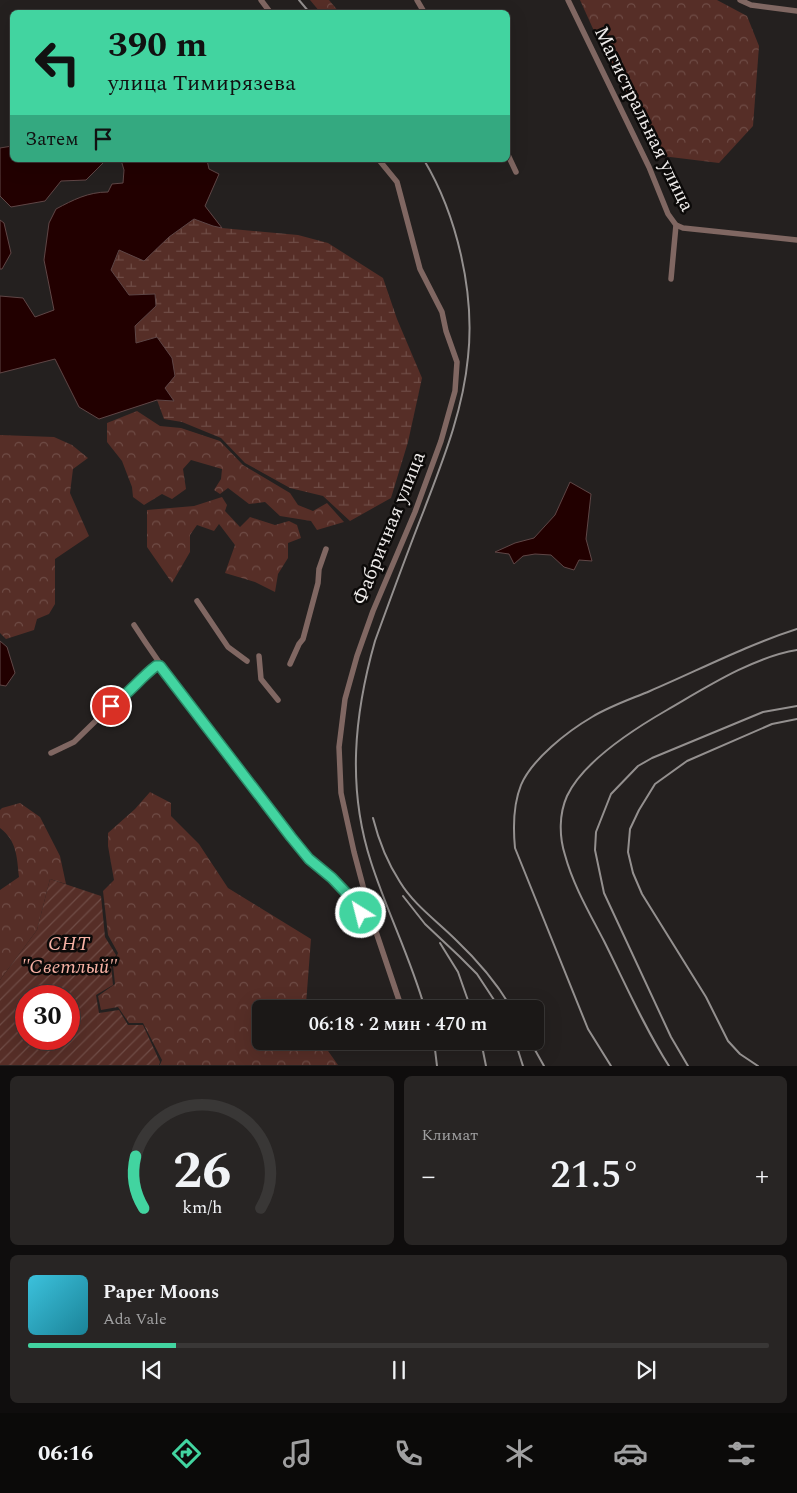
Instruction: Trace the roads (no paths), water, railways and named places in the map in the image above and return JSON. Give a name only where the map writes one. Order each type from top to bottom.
[{"type":"street","name":"Магистральная улица","points":[[568,0],[648,167],[668,214],[676,225],[684,228],[797,240]]},
{"type":"street","points":[[740,0],[751,5],[797,11]]},
{"type":"street","points":[[510,159],[516,172]]},
{"type":"street","name":"Фабричная улица","points":[[381,162],[398,182],[420,269],[442,312],[446,331],[457,362],[455,391],[441,441],[373,610],[357,656],[345,698],[339,747],[341,792],[354,852],[372,920],[399,1000]]},
{"type":"street","points":[[671,279],[676,225]]},
{"type":"street","points":[[290,664],[298,644],[303,639],[318,584],[319,569],[326,549]]},
{"type":"street","points":[[197,601],[228,647],[247,661]]},
{"type":"street","points":[[134,624],[160,666],[297,845],[309,859],[332,878],[351,898],[361,913],[372,920]]},
{"type":"street","points":[[259,656],[261,679],[278,700]]},
{"type":"street","points":[[51,753],[74,742],[111,706],[122,699],[144,674],[156,666],[160,666]]},
{"type":"railway","points":[[299,0],[307,10]]},
{"type":"railway","points":[[422,1000],[377,881],[363,834],[356,779],[356,752],[362,696],[375,641],[451,435],[462,397],[468,357],[469,307],[461,255],[446,205],[425,162]]},
{"type":"railway","points":[[611,1066],[588,1029],[515,848],[514,816],[516,800],[521,785],[533,765],[552,746],[572,730],[599,713],[741,650],[797,629]]},
{"type":"railway","points":[[669,1066],[643,1020],[572,877],[562,840],[561,818],[564,803],[575,783],[585,771],[611,747],[640,727],[730,674],[763,659],[797,650]]},
{"type":"railway","points":[[688,1066],[671,1037],[604,893],[595,850],[596,832],[611,794],[638,766],[652,758],[763,712],[797,706]]},
{"type":"railway","points":[[758,1066],[740,1054],[728,1041],[706,997],[642,894],[633,873],[628,852],[630,829],[655,784],[687,761],[772,724],[797,719]]},
{"type":"railway","points":[[373,818],[387,859],[406,890],[479,964],[506,1000]]},
{"type":"railway","points":[[403,896],[425,924],[477,974],[494,1000]]},
{"type":"railway","points":[[440,943],[458,972],[468,1000]]},
{"type":"railway","points":[[435,1050],[437,1066]]},
{"type":"railway","points":[[483,1050],[486,1066]]},
{"type":"railway","points":[[518,1050],[523,1066]]},
{"type":"railway","points":[[535,1050],[544,1066]]},
{"type":"park label","name":"СНТ \"Светлый\"","points":[[69,956]]}]
